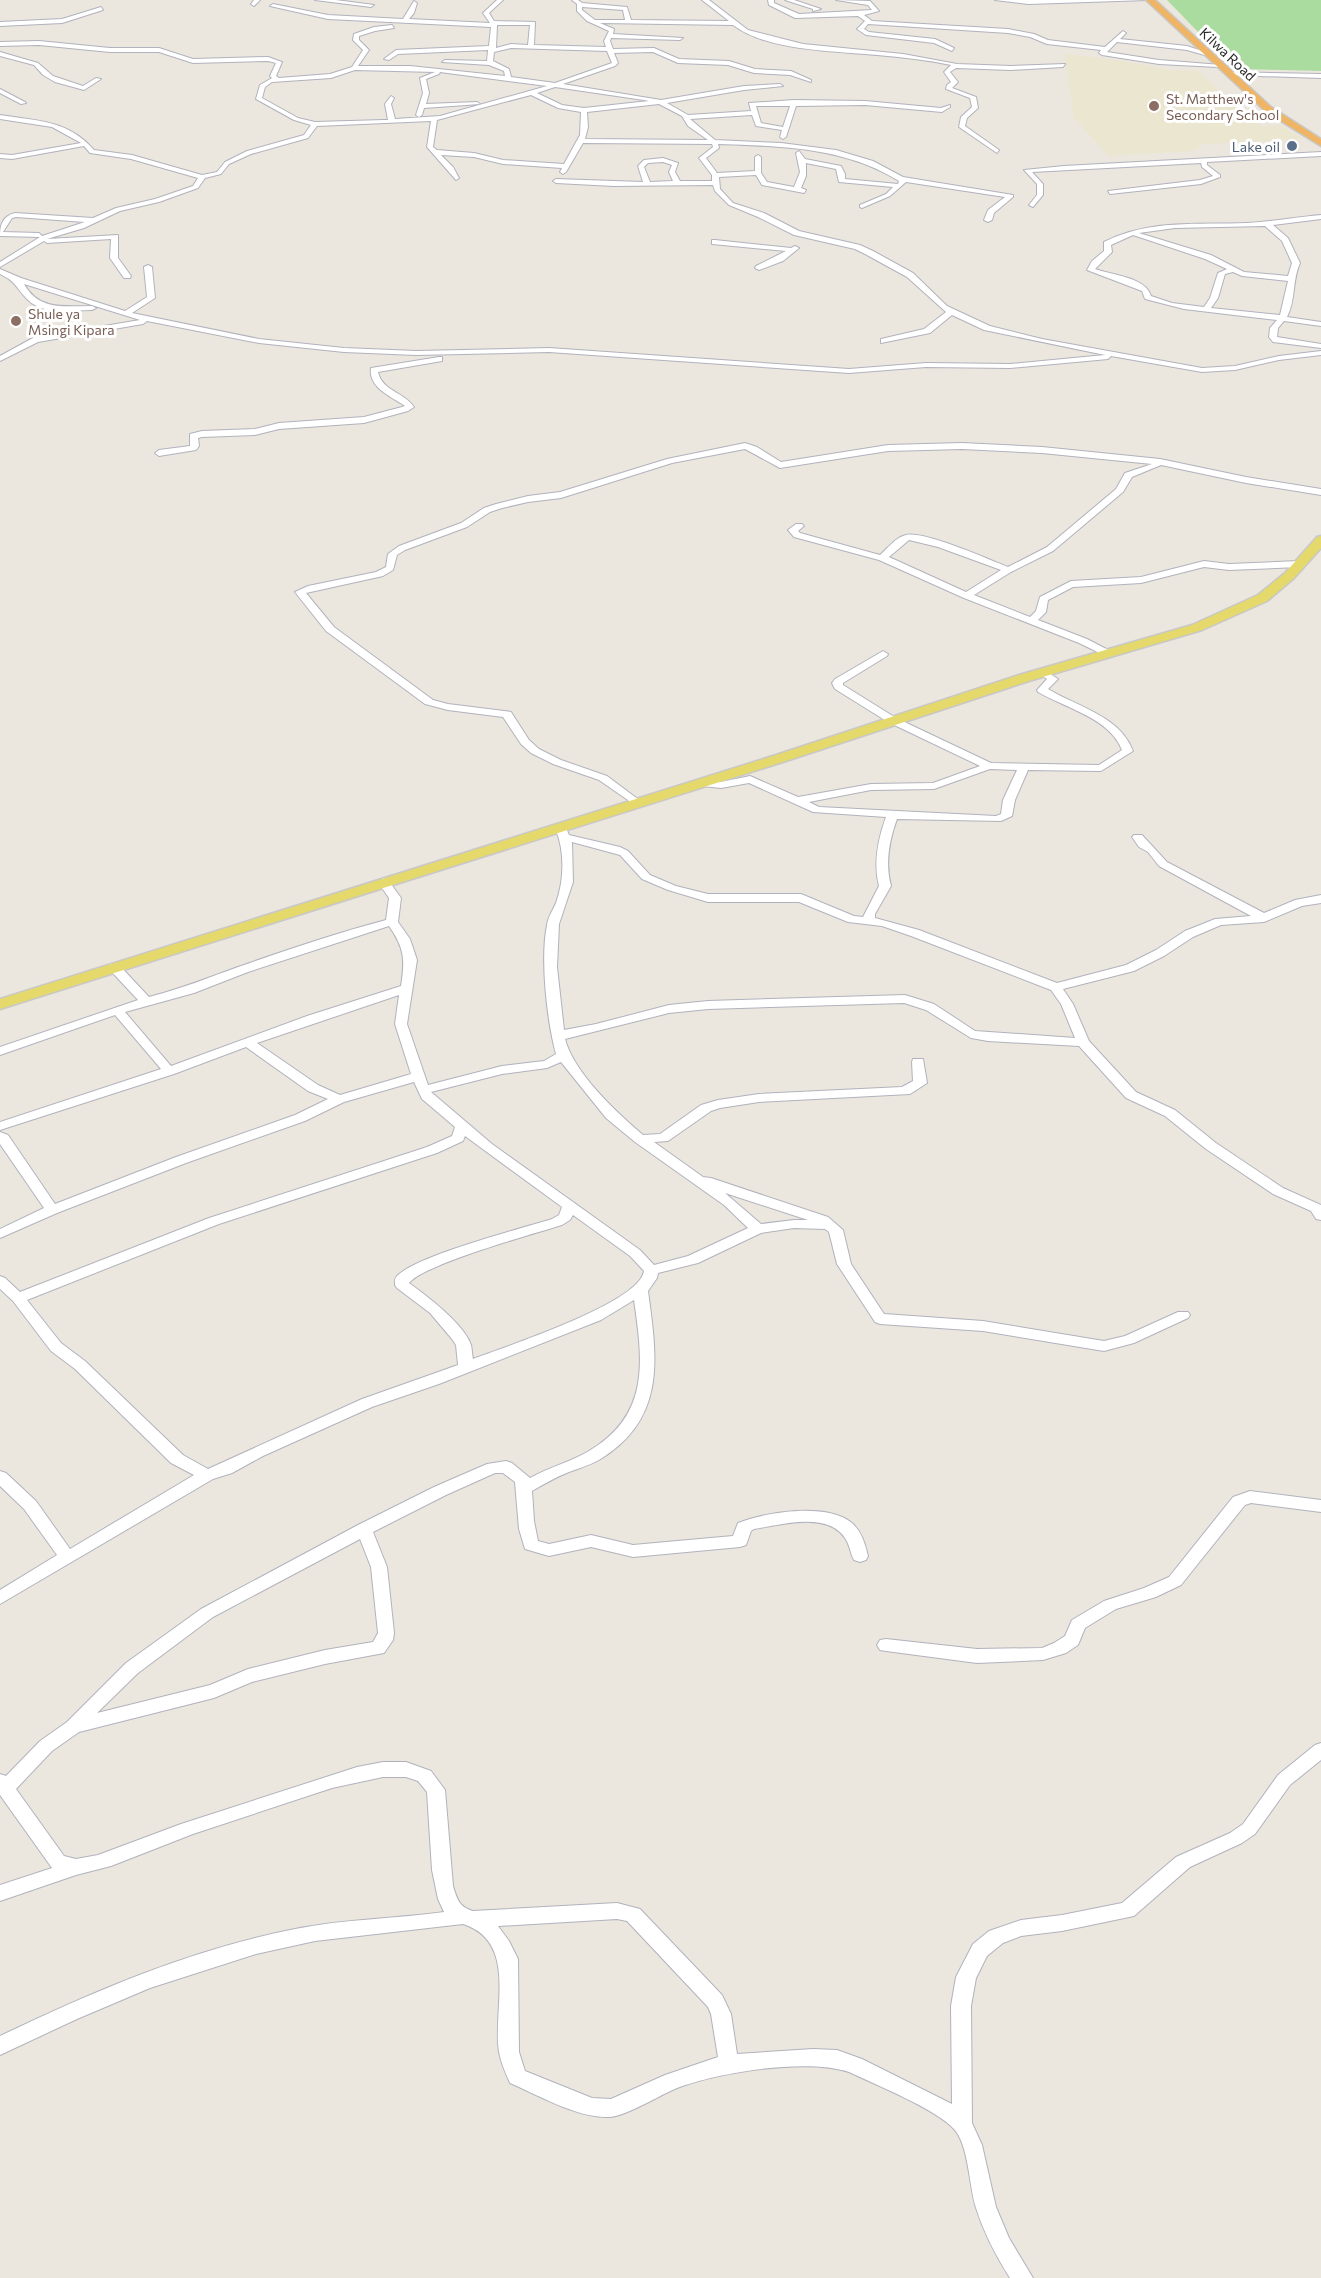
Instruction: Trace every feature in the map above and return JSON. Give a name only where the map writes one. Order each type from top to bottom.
[{"type":"highway","name":"Kilwa Road","points":[[1150,0],[1268,109],[1321,143]]},
{"type":"main road","points":[[0,1004],[384,882],[563,832],[635,802],[703,783],[892,720],[1175,634],[1253,604],[1270,593],[1321,540]]},
{"type":"street","points":[[318,0],[370,3],[368,11],[359,18]]},
{"type":"street","points":[[492,63],[491,39],[494,24],[486,13],[500,0]]},
{"type":"street","points":[[706,0],[729,16],[734,23],[753,34],[789,42],[835,50],[919,58],[955,66],[1011,68],[1063,65]]},
{"type":"street","points":[[771,0],[771,4],[798,15],[860,14],[876,11],[869,1],[839,0]]},
{"type":"street","points":[[788,0],[818,9],[798,15]]},
{"type":"street","points":[[998,0],[1028,2],[1145,0]]},
{"type":"street","points":[[628,20],[625,8],[578,2],[580,13],[612,29],[608,40],[609,50],[615,63],[613,65],[555,85],[532,93],[434,119],[315,124],[296,119],[260,101],[262,86],[268,81],[331,76],[354,68],[448,71],[510,80],[555,85],[641,97],[660,102],[686,117],[756,113]]},
{"type":"street","points":[[404,25],[414,3]]},
{"type":"street","points":[[273,6],[324,16],[359,18],[404,25]]},
{"type":"street","points":[[0,24],[64,21],[101,9]]},
{"type":"street","points":[[860,14],[867,22]]},
{"type":"street","points":[[592,21],[653,20],[734,23]]},
{"type":"street","points":[[653,20],[646,28],[647,43],[678,61],[729,63],[754,71],[791,73],[809,81]]},
{"type":"street","points":[[952,49],[938,42],[868,34],[860,28],[867,22],[1019,33],[1047,42],[1104,50],[1123,33]]},
{"type":"street","points":[[354,68],[362,59],[366,48],[357,42],[356,35],[404,25],[534,24],[531,46]]},
{"type":"street","points":[[938,42],[947,27]]},
{"type":"street","points":[[417,30],[448,28]]},
{"type":"street","points":[[611,36],[647,34],[680,38]]},
{"type":"street","points":[[59,44],[63,37]]},
{"type":"street","points":[[1116,40],[1187,48],[1208,54]]},
{"type":"street","points":[[0,45],[59,44],[110,50],[163,50],[193,61],[273,60],[279,63],[273,75],[277,79]]},
{"type":"street","points":[[387,59],[394,53],[404,51],[493,49],[509,46],[659,51]]},
{"type":"street","points":[[1104,50],[1102,53],[1104,54],[1144,60],[1218,65]]},
{"type":"street","points":[[0,54],[36,64],[40,70],[67,85],[85,88],[98,79]]},
{"type":"street","points":[[362,59],[370,59]]},
{"type":"street","points":[[378,59],[398,60]]},
{"type":"street","points":[[410,60],[421,61]]},
{"type":"street","points":[[440,62],[492,63],[508,72],[510,80]]},
{"type":"street","points":[[955,66],[947,72],[955,82],[949,86],[949,89],[973,97],[975,108],[964,117],[962,127],[997,151]]},
{"type":"street","points":[[418,115],[426,93],[423,78],[448,71]]},
{"type":"street","points":[[1229,74],[1321,76]]},
{"type":"street","points":[[503,87],[510,80]]},
{"type":"street","points":[[532,93],[560,107],[584,110],[660,102],[744,88],[780,86]]},
{"type":"street","points":[[744,88],[756,113],[758,125],[785,129]]},
{"type":"street","points":[[0,91],[23,103]]},
{"type":"street","points":[[486,104],[494,95]]},
{"type":"street","points":[[391,98],[388,104],[392,122]]},
{"type":"street","points":[[781,145],[794,102]]},
{"type":"street","points":[[423,106],[452,103],[486,104]]},
{"type":"street","points":[[751,104],[882,103],[942,110],[948,106]]},
{"type":"street","points":[[584,110],[586,119],[583,141],[556,181],[677,183],[758,173]]},
{"type":"street","points":[[0,117],[54,125],[80,138],[92,152],[132,157],[202,177],[219,173],[227,163],[249,152],[306,137],[315,124]]},
{"type":"street","points":[[686,117],[687,123],[706,134],[717,148],[705,153],[702,158],[715,179],[721,196],[731,204],[761,215],[789,230],[857,247],[870,253],[910,275],[950,312],[975,324],[1018,335],[1192,369],[1221,370],[1250,366],[1279,358],[1321,353]]},
{"type":"street","points":[[434,119],[429,147],[451,168],[456,177]]},
{"type":"street","points":[[583,141],[713,141],[797,145],[866,160],[901,182]]},
{"type":"street","points":[[0,156],[12,157],[86,144]]},
{"type":"street","points":[[758,158],[758,173],[762,183],[800,190],[804,178],[803,161],[797,145]]},
{"type":"street","points":[[434,152],[474,155],[503,162],[566,166]]},
{"type":"street","points":[[1033,205],[1040,195],[1040,184],[1027,170],[1150,161],[1204,162],[1321,154]]},
{"type":"street","points":[[646,183],[640,167],[646,160],[676,164],[672,172],[677,183]]},
{"type":"street","points":[[803,161],[838,167],[842,174],[842,181],[901,182],[1010,196],[991,212],[988,220]]},
{"type":"street","points":[[1110,192],[1201,182],[1218,176],[1204,166],[1204,162]]},
{"type":"street","points":[[0,265],[38,239],[94,220],[118,209],[157,201],[188,191],[200,185],[202,177]]},
{"type":"street","points":[[862,206],[888,195],[901,182]]},
{"type":"street","points":[[0,219],[17,214],[94,220]]},
{"type":"street","points":[[38,239],[49,216]]},
{"type":"street","points":[[9,217],[0,232],[38,239],[115,237],[114,258],[127,276]]},
{"type":"street","points":[[1321,217],[1266,223],[1169,227],[1132,233],[1107,244],[1108,252],[1095,263],[1092,271],[1140,285],[1151,299],[1206,310],[1321,324]]},
{"type":"street","points":[[1266,223],[1290,247],[1296,263],[1285,314],[1274,328],[1273,337],[1276,340],[1321,346]]},
{"type":"street","points":[[1132,233],[1208,257],[1247,275],[1291,279]]},
{"type":"street","points":[[759,268],[780,259],[812,237]]},
{"type":"street","points":[[715,242],[793,250]]},
{"type":"street","points":[[125,314],[151,298],[148,267]]},
{"type":"street","points":[[1206,310],[1214,298],[1222,273],[1233,270]]},
{"type":"street","points":[[0,271],[18,281],[151,320],[259,341],[344,350],[417,353],[540,350],[635,355],[681,361],[849,370],[926,365],[1010,366],[1122,355]]},
{"type":"street","points":[[0,281],[18,281]]},
{"type":"street","points":[[18,281],[29,299],[37,306],[106,308]]},
{"type":"street","points":[[884,341],[927,331],[950,312]]},
{"type":"street","points":[[0,359],[23,345],[47,338],[151,320]]},
{"type":"street","points":[[159,453],[193,448],[195,446],[194,436],[202,434],[255,432],[279,426],[364,420],[405,410],[410,407],[408,404],[377,382],[374,370],[473,351]]},
{"type":"street","points":[[635,802],[603,778],[551,760],[535,751],[525,742],[507,714],[455,708],[429,702],[330,629],[300,592],[312,587],[379,575],[390,568],[393,554],[402,548],[464,525],[499,506],[528,499],[561,495],[670,461],[745,446],[751,447],[780,465],[888,448],[926,446],[1042,450],[1166,463],[1246,480],[1321,492]]},
{"type":"street","points":[[968,596],[1008,570],[1050,549],[1120,490],[1128,474],[1166,463]]},
{"type":"street","points":[[799,526],[793,530],[797,535],[882,558],[968,596],[1083,640],[1108,654]]},
{"type":"street","points":[[882,558],[904,539],[910,537],[940,545],[1008,570]]},
{"type":"street","points":[[1032,621],[1041,612],[1043,599],[1071,584],[1141,580],[1204,564],[1229,567],[1299,564]]},
{"type":"street","points":[[883,654],[837,683],[839,687],[892,720],[989,765],[1023,768],[1101,768],[1128,751],[1116,733],[1097,718],[1041,690],[1053,679],[1044,673]]},
{"type":"street","points":[[796,801],[871,787],[934,786],[989,765]]},
{"type":"street","points":[[703,783],[721,784],[750,779],[817,810],[1002,818],[1006,816],[1009,800],[1023,768]]},
{"type":"street","points":[[869,921],[869,914],[885,886],[881,870],[886,833],[892,817],[899,815]]},
{"type":"street","points":[[563,832],[616,849],[624,853],[646,877],[692,894],[721,898],[801,898],[852,919],[883,923],[915,933],[1056,987],[1130,968],[1160,953],[1189,934],[1219,922],[1264,918],[1299,903],[1321,899]]},
{"type":"street","points":[[563,832],[567,846],[567,882],[553,924],[551,967],[558,1037],[563,1056],[611,1115],[640,1139],[729,1202],[739,1210],[743,1218],[759,1229]]},
{"type":"street","points":[[1138,837],[1163,864],[1264,918]]},
{"type":"street","points":[[0,1598],[103,1540],[160,1501],[207,1475],[226,1469],[257,1452],[367,1403],[570,1329],[617,1306],[640,1289],[650,1278],[651,1270],[635,1252],[461,1128],[421,1083],[402,1024],[405,989],[411,960],[404,939],[392,922],[395,898],[384,882]]},
{"type":"street","points":[[0,1051],[117,1010],[190,990],[244,969],[392,922]]},
{"type":"street","points":[[114,967],[146,1001]]},
{"type":"street","points":[[1056,987],[1067,1004],[1083,1042],[1131,1095],[1170,1113],[1211,1146],[1278,1191],[1320,1212]]},
{"type":"street","points":[[52,1210],[3,1131],[311,1019],[405,989]]},
{"type":"street","points":[[558,1037],[669,1009],[708,1005],[897,999],[916,1001],[930,1006],[971,1034],[1083,1042]]},
{"type":"street","points":[[117,1010],[169,1071]]},
{"type":"street","points":[[249,1043],[313,1088],[339,1100]]},
{"type":"street","points":[[0,1234],[52,1210],[181,1160],[300,1118],[339,1100],[421,1083],[547,1064],[563,1056]]},
{"type":"street","points":[[640,1139],[663,1138],[706,1108],[730,1102],[905,1090],[920,1083],[918,1062]]},
{"type":"street","points":[[547,1064],[575,1071]]},
{"type":"street","points":[[18,1298],[214,1221],[432,1150],[458,1138],[461,1128]]},
{"type":"street","points":[[695,1178],[823,1220],[830,1225],[836,1230],[844,1263],[880,1319],[983,1326],[1104,1346],[1129,1340],[1183,1315]]},
{"type":"street","points":[[466,1366],[463,1344],[435,1310],[402,1285],[402,1280],[410,1273],[433,1263],[557,1222],[565,1216],[569,1206]]},
{"type":"street","points":[[651,1270],[670,1268],[686,1262],[759,1229],[794,1224],[830,1225]]},
{"type":"street","points":[[0,1281],[18,1298],[57,1347],[80,1365],[177,1459],[207,1475]]},
{"type":"street","points":[[524,1488],[557,1470],[597,1455],[633,1421],[647,1395],[649,1373],[640,1289]]},
{"type":"street","points":[[76,1867],[58,1862],[3,1784],[46,1746],[73,1727],[132,1668],[185,1627],[241,1593],[364,1529],[440,1491],[493,1468],[506,1467],[523,1480],[524,1518],[527,1534],[531,1545],[540,1549],[554,1550],[586,1541],[633,1551],[740,1541],[744,1527],[805,1515],[842,1524],[852,1531],[860,1556]]},
{"type":"street","points":[[0,1477],[30,1505],[65,1554],[64,1560]]},
{"type":"street","points":[[886,1645],[977,1656],[1043,1654],[1060,1648],[1072,1640],[1078,1623],[1110,1605],[1150,1593],[1176,1581],[1239,1501],[1250,1497],[1321,1506]]},
{"type":"street","points":[[73,1727],[214,1691],[248,1676],[325,1657],[378,1648],[385,1640],[386,1633],[379,1567],[364,1529]]},
{"type":"street","points":[[1022,2278],[1001,2244],[986,2207],[972,2145],[962,2123],[961,2006],[966,1977],[980,1950],[996,1937],[1021,1928],[1062,1923],[1127,1910],[1183,1862],[1236,1838],[1249,1829],[1284,1780],[1321,1750]]},
{"type":"street","points":[[0,1893],[76,1867],[112,1858],[180,1832],[339,1779],[382,1770],[414,1772],[426,1775],[433,1782],[436,1790],[444,1888],[451,1908],[488,1928],[503,1946],[508,1959],[508,2052],[517,2078],[591,2107],[612,2108],[672,2081],[713,2067],[813,2058],[837,2059],[855,2064],[939,2106],[962,2123]]},
{"type":"street","points":[[0,2046],[25,2032],[127,1989],[208,1960],[314,1934],[348,1928],[467,1918],[617,1911],[633,1915],[716,2001],[721,2014],[729,2064]]},
{"type":"shaded area","name":"St. Matthew's Secondary School","points":[[1064,54],[1123,61],[1170,70],[1198,71],[1240,111],[1197,114],[1198,122],[1243,119],[1246,122],[1256,121],[1261,126],[1279,125],[1304,139],[1204,144],[1192,151],[1108,156],[1074,117]]},
{"type":"green space","points":[[1167,0],[1321,0],[1321,71],[1234,69]]},
{"type":"place","name":"St. Matthew's Secondary School","points":[[1154,106]]},
{"type":"place","name":"Lake oil","points":[[1292,146]]},
{"type":"place","name":"Shule ya Msingi Kipara","points":[[16,321]]}]
